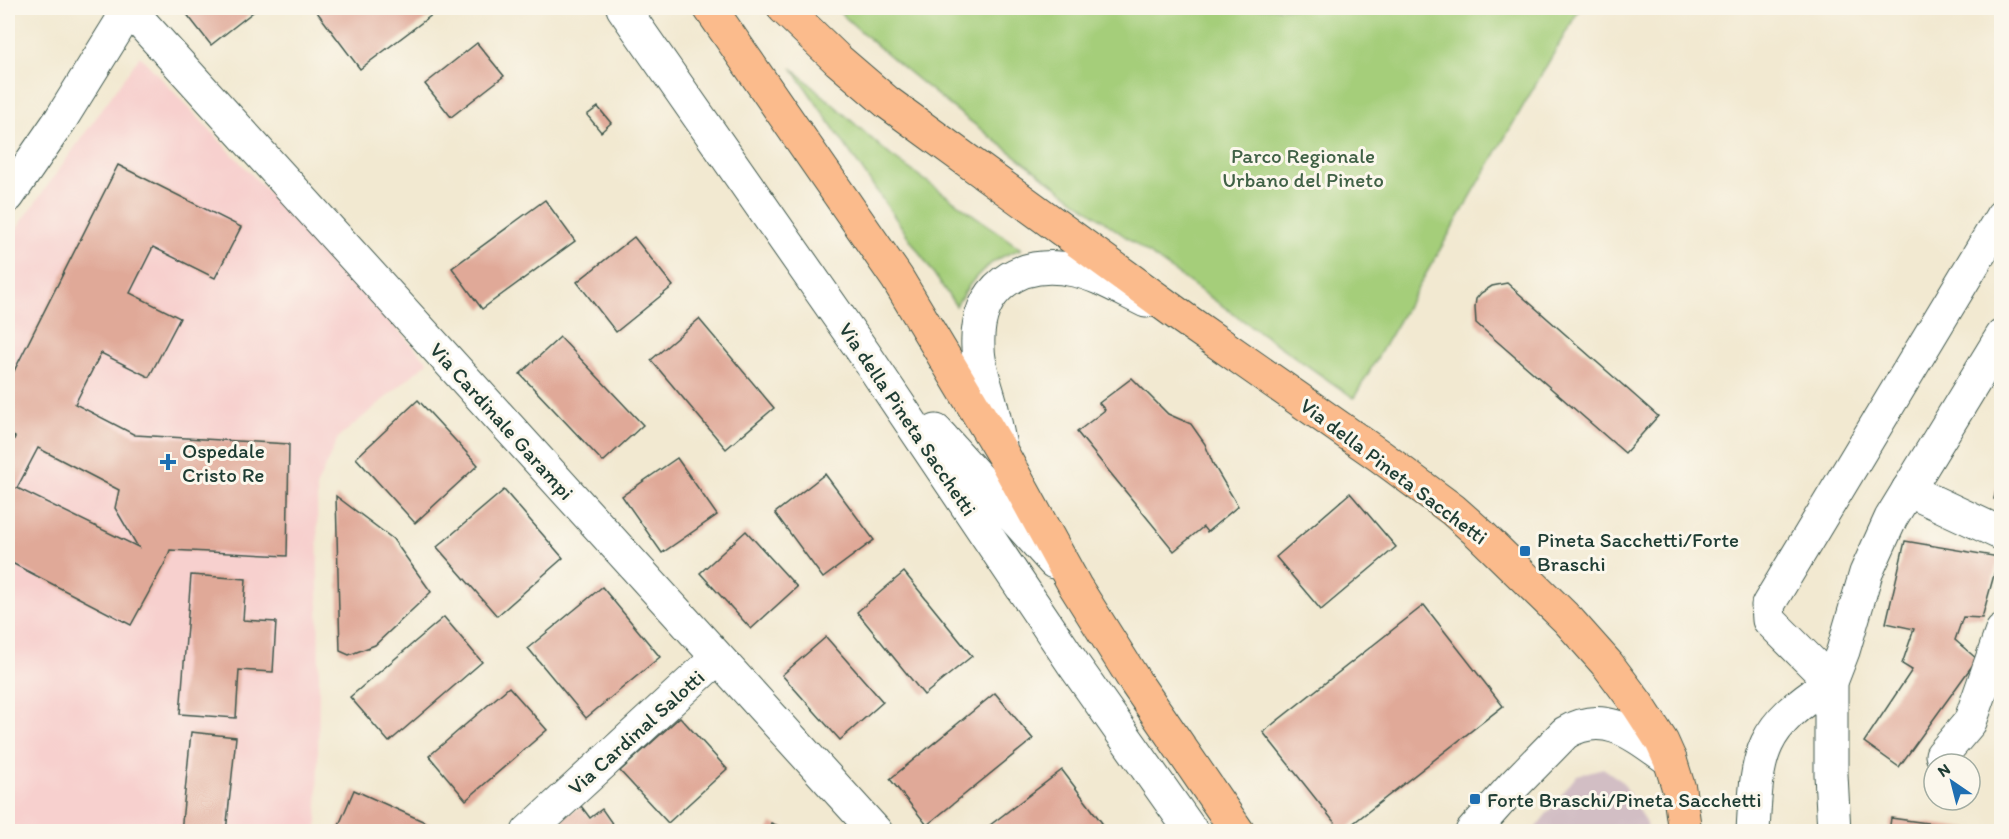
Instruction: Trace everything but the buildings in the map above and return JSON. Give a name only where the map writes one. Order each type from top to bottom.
[{"type":"main road","name":"Via della Pineta Sacchetti","points":[[710,8],[897,278],[1003,455],[1075,586],[1148,701],[1238,831]]},
{"type":"main road","name":"Via della Pineta Sacchetti","points":[[784,8],[886,102],[1183,318],[1380,456],[1471,526],[1568,620],[1608,664],[1638,705],[1662,742],[1670,760],[1678,789],[1685,831]]},
{"type":"street","points":[[8,196],[61,119],[130,8]]},
{"type":"street","name":"Via Cardinale Garampi","points":[[130,8],[876,831]]},
{"type":"street","name":"Via della Pineta Sacchetti","points":[[623,8],[864,353],[1074,665],[1192,831]]},
{"type":"street","points":[[1831,682],[1769,620],[1768,605],[2001,216]]},
{"type":"street","name":"Via della Pineta Sacchetti","points":[[1003,455],[979,360],[978,341],[983,309],[989,297],[1011,277],[1037,268],[1073,269],[1183,318]]},
{"type":"street","points":[[1834,831],[1831,774],[1831,682],[1843,651],[1858,598],[1876,548],[1908,490],[2001,336]]},
{"type":"street","points":[[864,353],[1075,586]]},
{"type":"street","points":[[1908,490],[2001,534]]},
{"type":"street","points":[[1945,752],[1970,722],[2001,631]]},
{"type":"street","name":"Via Cardinal Salotti","points":[[528,831],[717,658]]},
{"type":"street","points":[[1753,831],[1758,766],[1763,749],[1776,728],[1793,708],[1831,682]]},
{"type":"street","points":[[1472,831],[1565,733],[1575,727],[1595,722],[1617,727],[1670,760]]},
{"type":"shaded area","name":"Ospedale Cristo Re","points":[[140,56],[428,362],[338,438],[317,485],[319,684],[317,831],[8,832],[8,241]]},
{"type":"shaded area","points":[[1603,768],[1623,782],[1650,831],[1533,831],[1577,775]]},
{"type":"green space","name":"Parco Regionale Urbano del Pineto","points":[[835,8],[1580,8],[1354,398],[1061,190],[917,79]]},
{"type":"green space","points":[[792,68],[890,155],[1021,249],[999,258],[982,270],[956,306]]},
{"type":"place","name":"Ospedale Cristo Re","points":[[168,462]]},
{"type":"place","name":"Pineta Sacchetti/Forte Braschi","points":[[1525,551]]},
{"type":"place","name":"Forte Braschi/Pineta Sacchetti","points":[[1475,799]]}]
